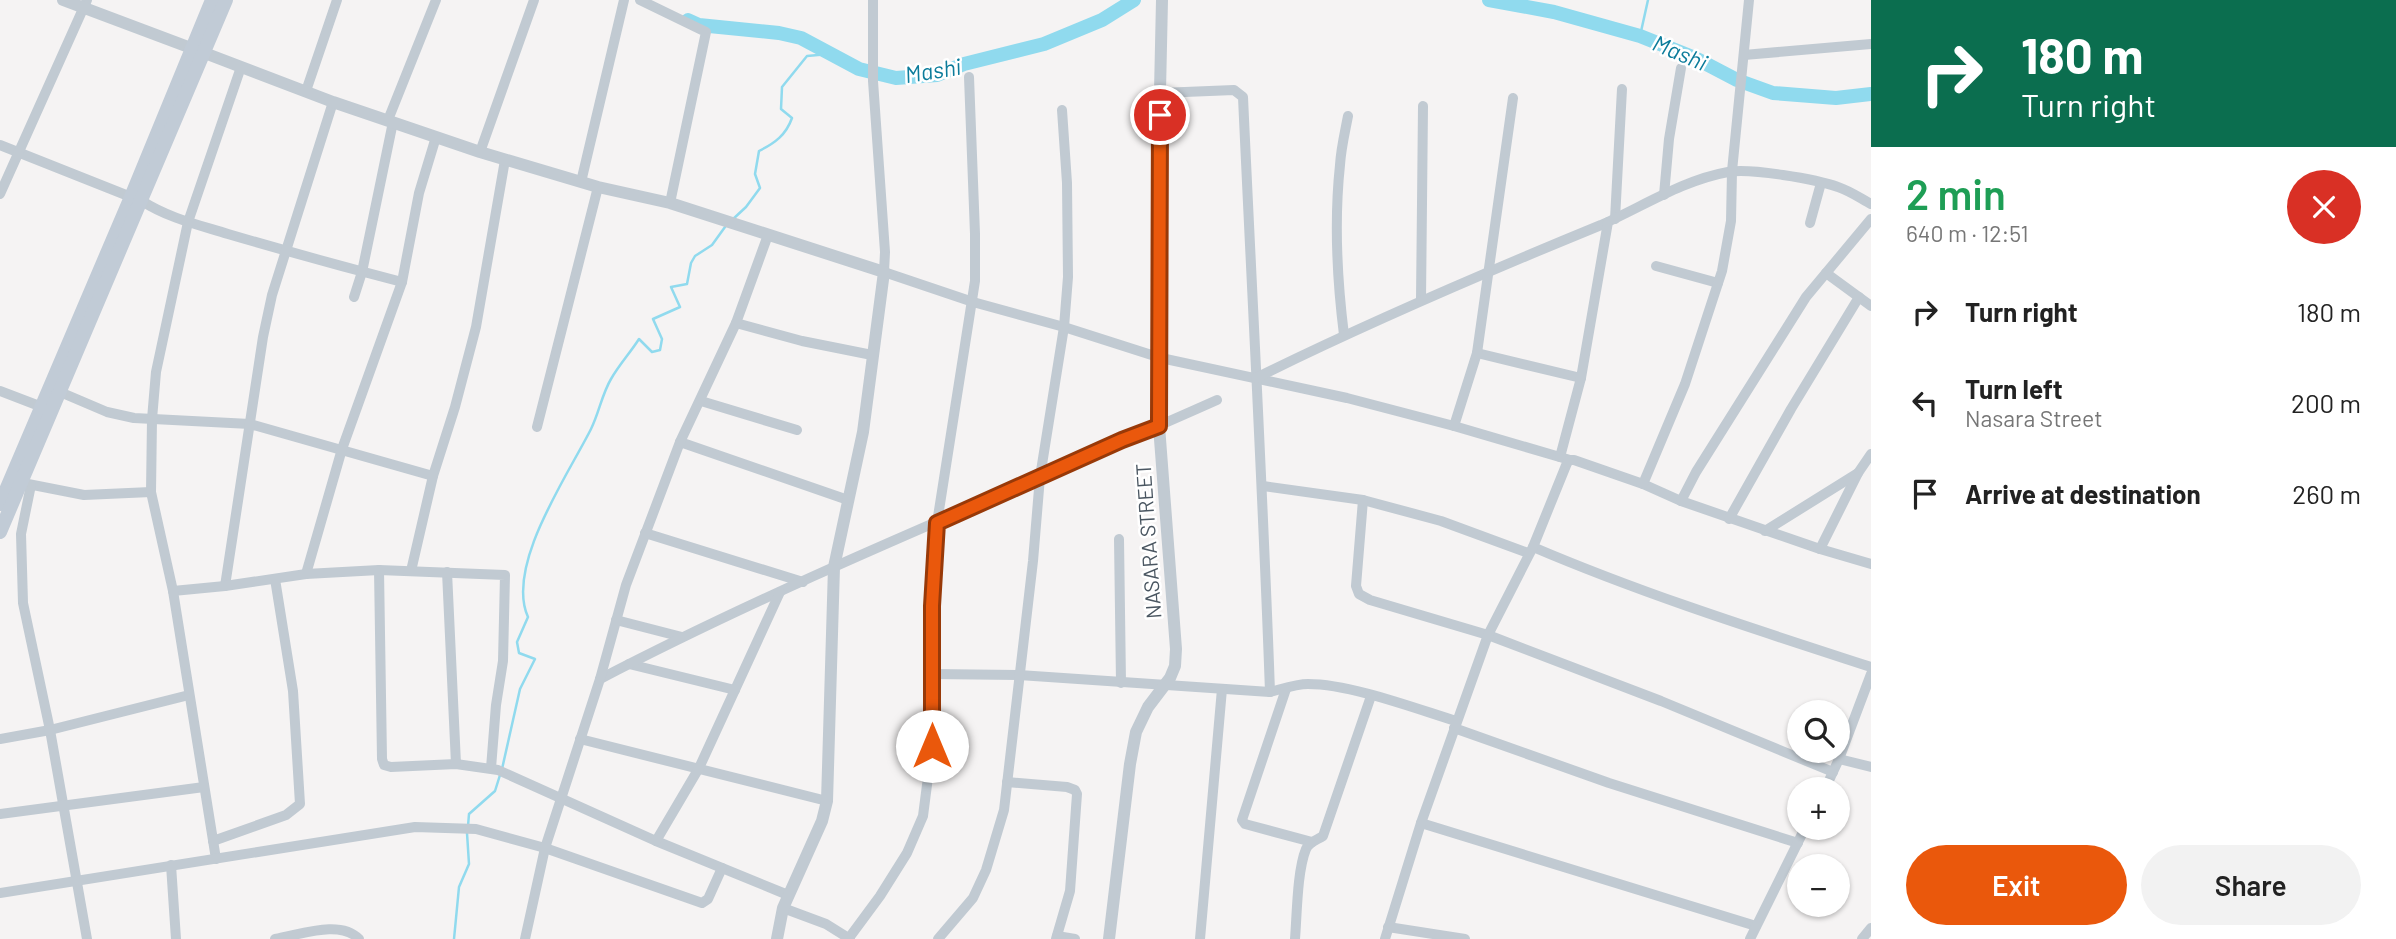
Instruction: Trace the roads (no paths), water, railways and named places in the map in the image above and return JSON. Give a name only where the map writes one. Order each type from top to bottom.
[{"type":"main road","points":[[0,532],[60,393],[197,50],[212,0]]},
{"type":"main road","points":[[197,50],[226,0]]},
{"type":"main road","points":[[0,504],[22,480],[42,407],[136,199]]},
{"type":"street","points":[[63,0],[86,4],[333,102],[505,160],[598,187],[670,203],[973,302],[1161,358],[1347,398],[1565,458],[1643,484],[1729,519],[1871,564]]},
{"type":"street","points":[[306,91],[337,0]]},
{"type":"street","points":[[354,297],[362,272],[391,121],[436,0]]},
{"type":"street","points":[[480,152],[534,0]]},
{"type":"street","points":[[581,182],[624,0]]},
{"type":"street","points":[[640,0],[706,32],[670,203]]},
{"type":"street","points":[[777,939],[783,908],[822,821],[827,801],[834,566],[863,432],[884,272],[885,252],[873,81],[873,0]]},
{"type":"street","points":[[1643,484],[1685,384],[1718,283],[1731,221],[1732,171],[1749,0]]},
{"type":"street","name":"NASARA STREET","points":[[1109,939],[1136,732],[1148,707],[1166,686],[1175,666],[1176,649],[1159,426],[1160,93],[1163,1]]},
{"type":"street","points":[[0,194],[86,4]]},
{"type":"street","points":[[1744,55],[1871,44]]},
{"type":"street","points":[[216,859],[173,591],[151,492],[152,419],[159,358],[188,222],[241,67]]},
{"type":"street","points":[[1664,195],[1669,138],[1681,68]]},
{"type":"street","points":[[783,908],[826,924],[849,939],[907,853],[923,816],[932,746],[932,606],[937,523],[973,302],[975,234],[969,78]]},
{"type":"street","points":[[1385,939],[1421,823],[1488,635],[1530,550],[1565,458],[1612,220],[1622,89]]},
{"type":"street","points":[[1160,93],[1234,90],[1243,97],[1255,379],[1263,486],[1270,692]]},
{"type":"street","points":[[1454,426],[1477,353],[1513,98]]},
{"type":"street","points":[[225,586],[263,337],[285,251],[333,102]]},
{"type":"street","points":[[1421,300],[1423,106]]},
{"type":"street","points":[[938,939],[973,898],[986,870],[1004,810],[1040,477],[1064,327],[1068,277],[1062,110]]},
{"type":"street","points":[[1344,335],[1339,293],[1338,242],[1340,164],[1348,116]]},
{"type":"street","points":[[306,574],[342,449],[402,282],[419,193],[436,137]]},
{"type":"street","points":[[0,145],[188,222],[402,282]]},
{"type":"street","points":[[411,571],[433,476],[476,327],[505,160]]},
{"type":"street","points":[[1255,379],[1421,300],[1709,176],[1732,171],[1770,174],[1836,186],[1871,204]]},
{"type":"street","points":[[1810,223],[1821,183]]},
{"type":"street","points":[[537,427],[598,187]]},
{"type":"street","points":[[1681,501],[1696,472],[1806,296],[1871,219]]},
{"type":"street","points":[[525,939],[545,848],[645,533],[680,442],[736,323],[768,235]]},
{"type":"street","points":[[1656,266],[1718,283]]},
{"type":"street","points":[[1826,273],[1871,306]]},
{"type":"street","points":[[1729,519],[1859,297]]},
{"type":"street","points":[[736,323],[802,341],[872,355]]},
{"type":"street","points":[[1477,353],[1581,378]]},
{"type":"street","points":[[0,391],[42,407]]},
{"type":"street","points":[[60,393],[107,412],[152,419],[250,424],[433,476]]},
{"type":"street","points":[[600,679],[682,637],[834,566],[1217,400]]},
{"type":"street","points":[[701,401],[797,430]]},
{"type":"street","points":[[680,442],[848,500]]},
{"type":"street","points":[[1820,548],[1858,473],[1871,454]]},
{"type":"street","points":[[1765,531],[1858,473]]},
{"type":"street","points":[[87,939],[50,730],[23,603],[22,480],[84,495],[151,492]]},
{"type":"street","points":[[1263,486],[1363,499],[1441,521],[1871,667]]},
{"type":"street","points":[[1363,499],[1356,586],[1359,594],[1370,600],[1488,635],[1661,701],[1833,772]]},
{"type":"street","points":[[645,533],[803,582]]},
{"type":"street","points":[[1119,539],[1121,682]]},
{"type":"street","points":[[173,591],[306,574],[379,570],[502,574],[506,577],[504,653],[496,705],[491,768]]},
{"type":"street","points":[[379,570],[384,765],[456,764],[491,768],[656,841],[788,895]]},
{"type":"street","points":[[447,572],[456,764]]},
{"type":"street","points":[[213,841],[286,815],[300,804],[293,691],[275,579]]},
{"type":"street","points":[[656,841],[699,768],[780,592]]},
{"type":"street","points":[[616,620],[682,637]]},
{"type":"street","points":[[629,664],[735,690]]},
{"type":"street","points":[[932,674],[1019,675],[1270,692],[1304,684],[1323,685],[1371,695],[1609,783],[1798,843]]},
{"type":"street","points":[[1850,730],[1871,674]]},
{"type":"street","points":[[1200,939],[1222,689]]},
{"type":"street","points":[[1286,689],[1242,820],[1245,824],[1312,842]]},
{"type":"street","points":[[0,739],[50,730],[190,695]]},
{"type":"street","points":[[1295,939],[1307,848],[1323,836],[1371,695]]},
{"type":"street","points":[[580,739],[827,801]]},
{"type":"street","points":[[1850,762],[1871,767]]},
{"type":"street","points":[[1831,777],[1837,763]]},
{"type":"street","points":[[1007,782],[1067,787],[1075,790],[1077,794],[1070,891],[1056,937],[1075,939]]},
{"type":"street","points":[[0,814],[204,787]]},
{"type":"street","points":[[1421,823],[1756,926]]},
{"type":"street","points":[[0,893],[415,827],[476,829],[545,848],[702,903],[708,899],[722,868]]},
{"type":"street","points":[[1749,939],[1799,840]]},
{"type":"street","points":[[171,865],[176,939]]},
{"type":"street","points":[[1388,927],[1465,939]]},
{"type":"street","points":[[1862,939],[1871,928]]},
{"type":"street","points":[[275,939],[334,929],[354,933],[359,939]]},
{"type":"waterway","name":"Mashi","points":[[688,20],[699,25],[779,33],[801,38],[859,69],[896,78],[937,75],[964,64],[1044,44],[1102,20],[1134,0]]},
{"type":"waterway","name":"Mashi","points":[[1489,0],[1554,12],[1640,36],[1695,58],[1737,80],[1773,93],[1836,98],[1871,94]]},
{"type":"waterway","points":[[1640,36],[1648,0]]},
{"type":"waterway","points":[[732,220],[760,188],[755,174],[759,151],[779,138],[792,118],[781,109],[782,87],[807,56],[829,54]]},
{"type":"waterway","points":[[502,769],[520,689],[535,659],[519,653],[517,642],[528,617],[523,596],[525,573],[542,521],[591,429],[614,374],[639,339],[652,352],[660,350],[662,339],[653,319],[680,307],[671,287],[687,284],[695,256],[712,245],[725,227]]},
{"type":"waterway","points":[[468,826],[469,814],[495,791],[500,775]]},
{"type":"waterway","points":[[454,939],[459,887],[469,864],[467,833]]}]
